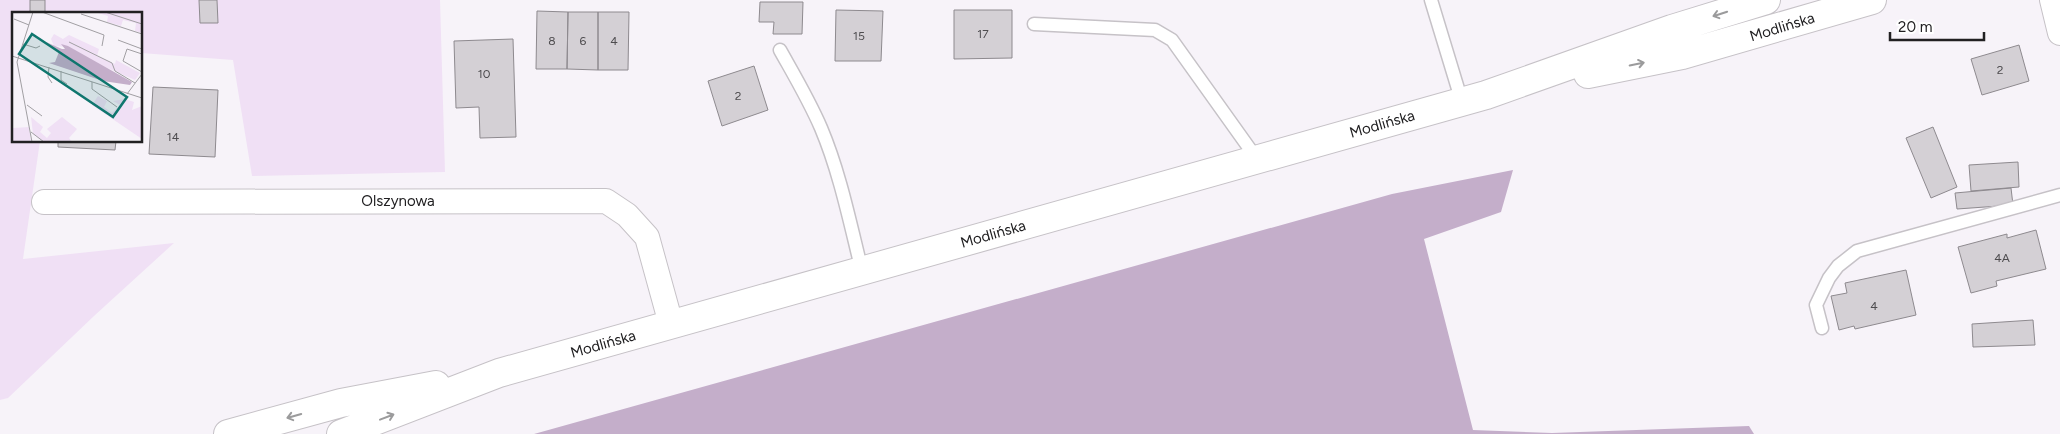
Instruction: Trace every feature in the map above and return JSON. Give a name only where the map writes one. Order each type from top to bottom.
[{"type":"main road","name":"Modlińska","points":[[228,434],[341,403],[499,373],[1257,160],[1474,98],[1672,29],[1766,0]]},
{"type":"main road","name":"Modlińska","points":[[1474,98],[1682,55],[1872,0]]},
{"type":"main road","name":"Modlińska","points":[[341,434],[499,373]]},
{"type":"street","points":[[2052,0],[2060,33]]},
{"type":"street","name":"Olszynowa","points":[[44,202],[606,201],[627,215],[647,237],[672,324]]},
{"type":"lane","points":[[1431,0],[1474,98]]},
{"type":"lane","points":[[1034,24],[1155,30],[1166,35],[1199,75],[1257,160]]},
{"type":"lane","points":[[780,50],[808,100],[821,129],[838,177],[862,271]]},
{"type":"lane","points":[[1822,328],[1816,305],[1829,278],[1838,266],[1857,251],[2060,195]]},
{"type":"shaded area","points":[[0,0],[440,0],[445,172],[252,176],[233,60],[142,53],[142,12],[12,12],[12,142],[40,142],[23,259],[174,243],[8,398],[0,400]]},
{"type":"shaded area","points":[[1513,170],[1501,212],[1424,239],[1473,430],[1552,433],[1749,426],[1754,434],[534,434],[1392,194]]},
{"type":"building","points":[[30,0],[45,0],[45,12],[30,12]]},
{"type":"building","points":[[199,0],[217,0],[218,23],[200,23]]},
{"type":"building","points":[[760,2],[803,2],[802,34],[773,34],[774,22],[759,22]]},
{"type":"building","points":[[836,10],[883,11],[881,61],[835,61]]},
{"type":"building","points":[[954,10],[1012,10],[1012,58],[954,59]]},
{"type":"building","points":[[537,11],[568,12],[567,69],[536,69]]},
{"type":"building","points":[[568,12],[598,12],[598,70],[567,69]]},
{"type":"building","points":[[598,12],[629,12],[628,70],[598,70]]},
{"type":"building","points":[[513,39],[516,137],[480,138],[479,107],[456,108],[454,41]]},
{"type":"building","points":[[2019,45],[2029,81],[1982,95],[1971,59]]},
{"type":"building","points":[[754,66],[768,110],[722,126],[708,81]]},
{"type":"building","points":[[153,87],[218,90],[215,157],[149,154]]},
{"type":"building","points":[[1933,127],[1957,187],[1931,198],[1906,138]]},
{"type":"building","points":[[58,142],[116,142],[115,150],[58,147]]},
{"type":"building","points":[[2018,162],[2019,187],[1971,191],[1969,165]]},
{"type":"building","points":[[2011,188],[2013,205],[1957,209],[1955,193]]},
{"type":"building","points":[[2036,230],[2046,269],[1996,281],[1997,286],[1971,293],[1958,247],[2007,234],[2007,238]]},
{"type":"building","points":[[1906,270],[1916,315],[1855,329],[1854,326],[1839,330],[1831,296],[1847,293],[1845,283]]},
{"type":"building","points":[[2033,320],[2035,345],[1973,347],[1972,324]]}]
